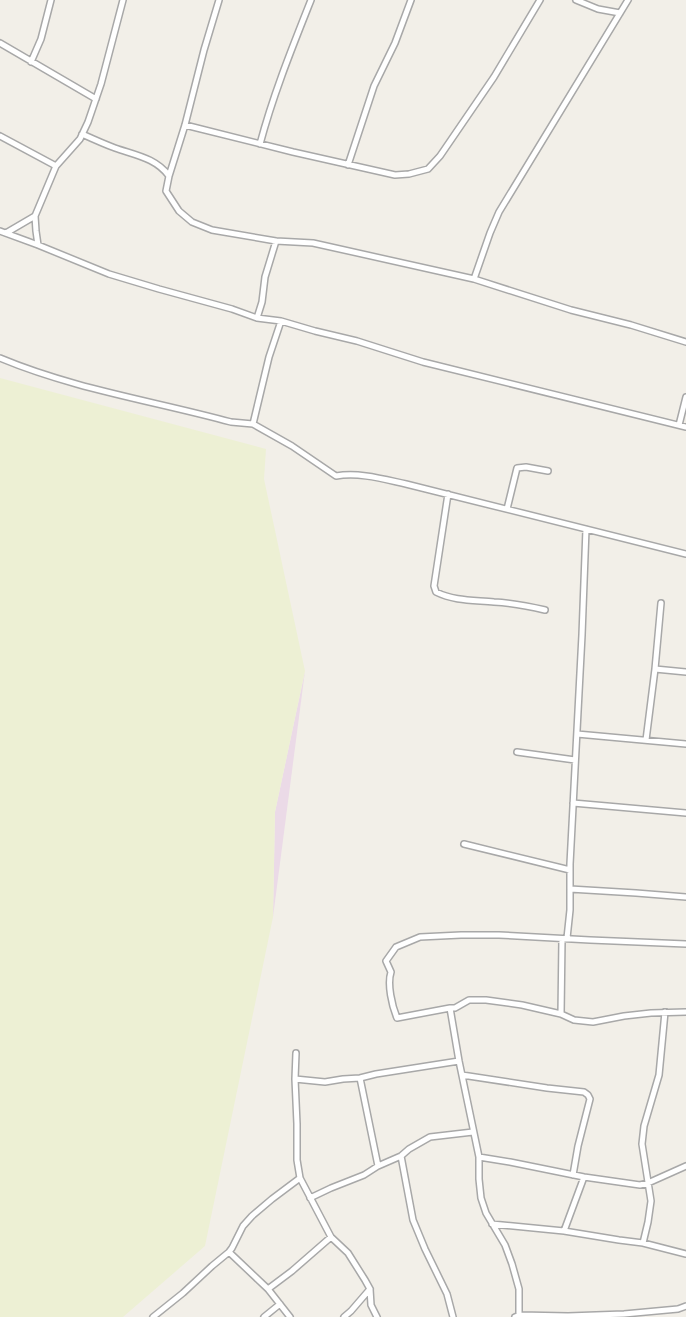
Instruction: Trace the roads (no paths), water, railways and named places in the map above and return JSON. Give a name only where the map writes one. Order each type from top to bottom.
[{"type":"street","points":[[31,62],[41,39],[51,0]]},
{"type":"street","points":[[38,245],[35,216],[56,166],[80,139],[88,122],[123,0]]},
{"type":"street","points":[[219,0],[166,191],[179,211],[192,222],[212,230],[276,241],[313,243],[474,279],[570,310],[631,325],[686,342]]},
{"type":"street","points":[[260,144],[268,113],[311,0]]},
{"type":"street","points":[[348,165],[374,86],[395,43],[411,0]]},
{"type":"street","points":[[185,125],[395,175],[409,174],[428,169],[440,156],[494,77],[540,0]]},
{"type":"street","points":[[576,0],[598,9],[620,13]]},
{"type":"street","points":[[474,279],[499,212],[628,0]]},
{"type":"street","points":[[0,44],[96,99]]},
{"type":"street","points":[[82,134],[152,160],[164,169],[169,176]]},
{"type":"street","points":[[0,136],[56,166]]},
{"type":"street","points":[[6,234],[35,216]]},
{"type":"street","points":[[0,231],[109,274],[232,309],[257,318],[281,321],[357,341],[424,362],[686,427]]},
{"type":"street","points":[[257,318],[276,241]]},
{"type":"street","points":[[253,424],[269,357],[281,321]]},
{"type":"street","points":[[0,358],[71,383],[232,422],[253,424],[292,446],[336,476],[348,474],[368,477],[448,494],[686,554]]},
{"type":"street","points":[[679,426],[686,397]]},
{"type":"street","points":[[508,509],[517,468],[526,467],[548,471]]},
{"type":"street","points":[[448,494],[434,586],[436,592],[443,596],[457,599],[506,603],[545,610]]},
{"type":"street","points":[[561,1014],[564,939],[570,910],[570,870],[586,529]]},
{"type":"street","points":[[646,740],[661,602]]},
{"type":"street","points":[[655,669],[686,672]]},
{"type":"street","points":[[577,734],[686,744]]},
{"type":"street","points":[[517,752],[576,760]]},
{"type":"street","points":[[573,803],[686,813]]},
{"type":"street","points":[[464,844],[570,870]]},
{"type":"street","points":[[570,889],[686,897]]},
{"type":"street","points":[[686,944],[461,934],[420,937],[396,947],[386,960],[391,972],[389,984],[397,1018],[455,1008],[469,1000],[486,1000],[522,1005],[561,1014],[574,1020],[593,1022],[624,1016],[686,1012]]},
{"type":"street","points":[[450,1008],[479,1157],[481,1198],[486,1213],[505,1245],[512,1264],[519,1289],[518,1316],[624,1314],[678,1309],[686,1306]]},
{"type":"street","points":[[643,1243],[650,1201],[642,1144],[644,1126],[660,1075],[665,1012]]},
{"type":"street","points":[[296,1053],[297,1160],[300,1178],[331,1237],[348,1253],[370,1289],[371,1305],[377,1317]]},
{"type":"street","points":[[295,1079],[325,1082],[459,1061]]},
{"type":"street","points":[[462,1075],[584,1092],[588,1095],[590,1099],[573,1175]]},
{"type":"street","points":[[360,1078],[378,1166]]},
{"type":"street","points":[[310,1198],[364,1175],[378,1166],[401,1156],[409,1149],[430,1138],[473,1132]]},
{"type":"street","points":[[401,1156],[414,1220],[425,1249],[447,1294],[453,1317]]},
{"type":"street","points":[[479,1157],[584,1177],[640,1185],[686,1166]]},
{"type":"street","points":[[564,1231],[584,1177]]},
{"type":"street","points":[[153,1317],[229,1252],[243,1226],[252,1216],[300,1178]]},
{"type":"street","points":[[492,1224],[564,1231],[643,1243],[686,1254]]},
{"type":"street","points":[[268,1289],[331,1237]]},
{"type":"street","points":[[229,1252],[268,1289],[290,1317]]},
{"type":"street","points":[[344,1317],[352,1312],[370,1289]]},
{"type":"street","points":[[264,1317],[280,1304]]}]
